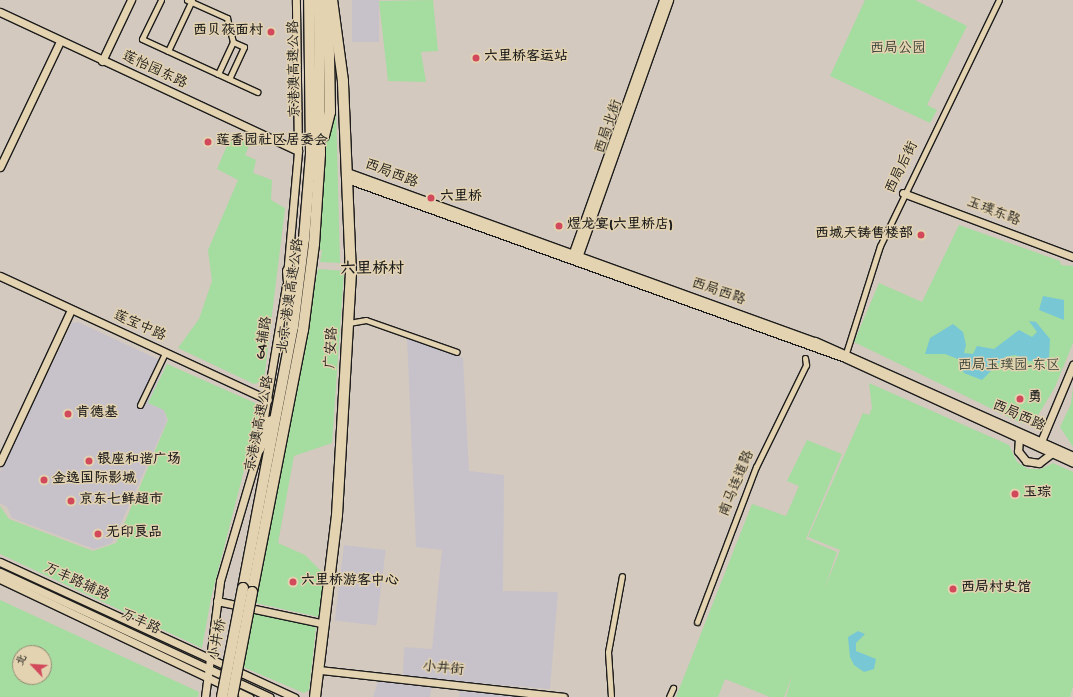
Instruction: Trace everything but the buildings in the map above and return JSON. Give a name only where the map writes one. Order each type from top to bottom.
[{"type":"highway","name":"京港澳高速公路","points":[[248,590],[293,327],[311,153],[309,0]]},
{"type":"highway","name":"北京-港澳高速公路","points":[[248,590],[303,330],[320,154],[319,0]]},
{"type":"highway","points":[[320,154],[330,112],[328,0]]},
{"type":"highway","name":"广安路","points":[[315,697],[320,670],[337,515],[352,274],[341,51],[332,0]]},
{"type":"highway","points":[[288,271],[293,327]]},
{"type":"highway","points":[[259,448],[279,405]]},
{"type":"highway","name":"小井桥","points":[[240,695],[248,590]]},
{"type":"highway","name":"小井桥","points":[[222,697],[248,590]]},
{"type":"street","points":[[102,61],[131,0]]},
{"type":"street","points":[[161,0],[142,39],[257,92]]},
{"type":"street","name":"G4辅路","points":[[205,697],[217,601],[259,448],[288,271],[298,151],[296,0]]},
{"type":"street","name":"西局北街","points":[[574,258],[663,0]]},
{"type":"street","name":"西局北街","points":[[574,258],[669,0]]},
{"type":"street","name":"西局后街","points":[[846,353],[880,246],[904,193],[999,0]]},
{"type":"street","points":[[168,51],[190,1],[227,18],[233,42],[218,74]]},
{"type":"street","name":"莲怡园东路","points":[[0,12],[102,61],[298,151]]},
{"type":"street","points":[[0,167],[60,40]]},
{"type":"street","points":[[229,79],[244,47],[233,42]]},
{"type":"street","name":"西局西路","points":[[347,175],[845,358],[1019,438],[1073,456]]},
{"type":"street","name":"玉璞东路","points":[[904,193],[1073,258]]},
{"type":"street","name":"西局西路","points":[[574,258],[846,353],[1040,444],[1052,453],[1073,463]]},
{"type":"street","name":"莲宝中路","points":[[0,276],[268,400]]},
{"type":"street","points":[[0,462],[71,310]]},
{"type":"street","points":[[348,323],[366,320],[456,352]]},
{"type":"street","points":[[140,405],[165,352]]},
{"type":"street","name":"南马连道路","points":[[697,622],[756,467],[806,365],[805,358]]},
{"type":"street","points":[[1040,444],[1073,365]]},
{"type":"street","points":[[1019,438],[1018,451],[1026,461],[1039,463],[1052,453]]},
{"type":"street","name":"万丰路辅路","points":[[0,562],[209,660],[294,697]]},
{"type":"street","name":"万丰路","points":[[0,572],[269,697]]},
{"type":"street","points":[[611,697],[608,652],[622,576]]},
{"type":"street","name":"万丰路","points":[[0,579],[240,695]]},
{"type":"street","points":[[217,601],[325,624]]},
{"type":"street","name":"小井街","points":[[320,670],[564,697]]},
{"type":"street","points":[[670,697],[673,688]]},
{"type":"shaded area","points":[[352,0],[379,0],[379,42],[352,42]]},
{"type":"shaded area","name":"银座和谐广场","points":[[78,322],[166,363],[148,403],[164,410],[167,421],[112,543],[94,549],[12,518],[7,507],[0,503],[0,472],[72,323]]},
{"type":"shaded area","points":[[407,337],[463,358],[469,471],[504,475],[503,591],[558,592],[550,689],[403,677],[404,647],[432,649],[442,550],[416,547]]},
{"type":"shaded area","points":[[344,545],[386,550],[376,626],[335,620]]},
{"type":"shaded area","points":[[378,681],[432,685],[430,697],[373,697]]},
{"type":"shaded area","points":[[460,691],[520,696],[520,697],[459,697]]},
{"type":"green space","points":[[433,0],[438,51],[421,52],[426,82],[388,81],[379,1]]},
{"type":"green space","name":"西局公园","points":[[865,0],[915,0],[967,26],[927,105],[937,110],[930,123],[830,76]]},
{"type":"green space","points":[[336,108],[340,263],[320,262],[322,250],[316,249],[325,143],[332,109]]},
{"type":"green space","points":[[231,136],[250,144],[245,155],[256,160],[253,173],[272,180],[271,200],[285,208],[264,380],[254,384],[178,348],[199,319],[212,281],[208,250],[238,180],[217,169]]},
{"type":"green space","name":"西局玉璞园-东区","points":[[959,225],[1060,261],[1061,265],[1073,266],[1073,343],[1055,387],[1037,417],[1021,423],[854,342],[879,283],[922,302]]},
{"type":"green space","points":[[318,269],[344,271],[332,443],[294,456],[278,543],[305,555],[324,574],[319,617],[256,603]]},
{"type":"green space","points":[[167,364],[255,403],[259,412],[211,598],[202,648],[0,554],[0,506],[9,519],[93,551],[116,543],[168,420],[164,410],[148,403]]},
{"type":"green space","points":[[869,383],[1009,445],[1017,462],[1028,469],[1041,469],[1053,463],[1073,472],[1073,686],[1070,697],[786,697],[792,676],[784,697],[770,697],[725,679],[718,697],[676,697],[752,504],[786,516],[799,486],[787,481],[807,440],[842,454],[806,539],[837,552],[824,590],[840,550],[808,537],[863,413],[869,415],[872,408]]},
{"type":"green space","points":[[1073,386],[1073,447],[1060,427],[1071,404]]},
{"type":"green space","points":[[0,600],[199,692],[198,697],[0,697]]},
{"type":"green space","points":[[254,612],[316,626],[309,690],[304,693],[243,667]]},
{"type":"water","points":[[1043,296],[1064,300],[1064,320],[1039,310]]},
{"type":"water","points":[[1029,321],[1036,322],[1050,339],[1049,359],[1030,361],[1015,355],[1005,357],[982,380],[964,373],[958,359],[945,354],[925,354],[930,338],[953,324],[963,332],[966,345],[964,353],[973,354],[977,346],[994,349],[1019,330],[1032,337],[1037,332]]},
{"type":"water","points":[[858,631],[865,634],[856,643],[856,651],[876,659],[874,669],[864,672],[854,665],[850,657],[848,637]]},
{"type":"place","name":"西贝莜面村","points":[[271,32]]},
{"type":"place","name":"六里桥客运站","points":[[476,58]]},
{"type":"place","name":"莲香园社区居委会","points":[[208,142]]},
{"type":"place","name":"六里桥","points":[[431,198]]},
{"type":"place","name":"煜龙宴(六里桥店)","points":[[559,226]]},
{"type":"place","name":"西城天铸售楼部","points":[[921,235]]},
{"type":"place","name":"勇","points":[[1020,399]]},
{"type":"place","name":"肯德基","points":[[68,414]]},
{"type":"place","name":"银座和谐广场","points":[[89,461]]},
{"type":"place","name":"金逸国际影城","points":[[44,480]]},
{"type":"place","name":"玉琮","points":[[1015,494]]},
{"type":"place","name":"京东七鲜超市","points":[[71,501]]},
{"type":"place","name":"无印良品","points":[[98,534]]},
{"type":"place","name":"六里桥游客中心","points":[[293,582]]},
{"type":"place","name":"西局村史馆","points":[[953,589]]},
{"type":"district","name":"六里桥村","points":[[372,271]]}]
